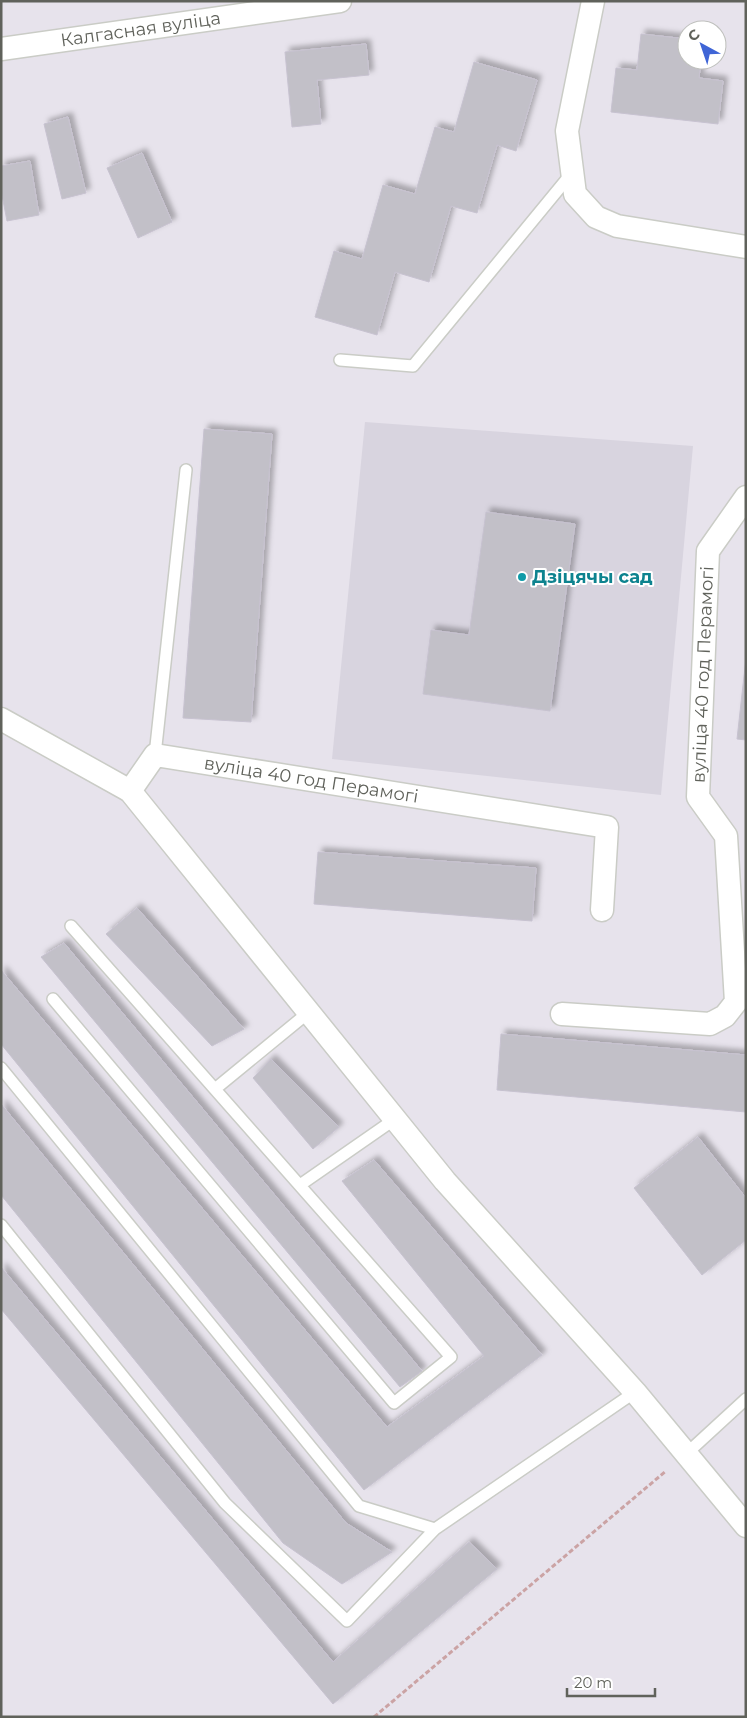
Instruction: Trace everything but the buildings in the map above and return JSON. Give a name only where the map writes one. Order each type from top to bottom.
[{"type":"street","name":"Калгасная вуліца","points":[[1,49],[340,1]]},
{"type":"street","points":[[593,1],[567,131],[575,194],[596,217],[617,226],[746,247]]},
{"type":"street","name":"вуліца 40 год Перамогі","points":[[562,1014],[710,1024],[725,1016],[736,1002],[726,836],[698,797],[708,552],[746,496]]},
{"type":"street","points":[[1,719],[130,791],[445,1181],[635,1392],[746,1526]]},
{"type":"street","points":[[130,791],[155,755]]},
{"type":"street","name":"вуліца 40 год Перамогі","points":[[155,755],[607,827],[602,910]]},
{"type":"lane","points":[[340,360],[413,366],[572,172]]},
{"type":"lane","points":[[155,755],[186,470]]},
{"type":"lane","points":[[53,1000],[394,1403],[451,1357],[71,926]]},
{"type":"lane","points":[[215,1089],[309,1012]]},
{"type":"lane","points":[[1,1068],[358,1506],[435,1529]]},
{"type":"lane","points":[[300,1185],[395,1119]]},
{"type":"lane","points":[[1,1225],[224,1503],[347,1621],[435,1529],[635,1392]]},
{"type":"lane","points":[[686,1455],[746,1400]]},
{"type":"path","points":[[374,1717],[686,1455]]},
{"type":"shaded area","points":[[365,422],[693,446],[661,795],[332,759]]},
{"type":"place","name":"Дзіцячы сад","points":[[522,577]]}]
